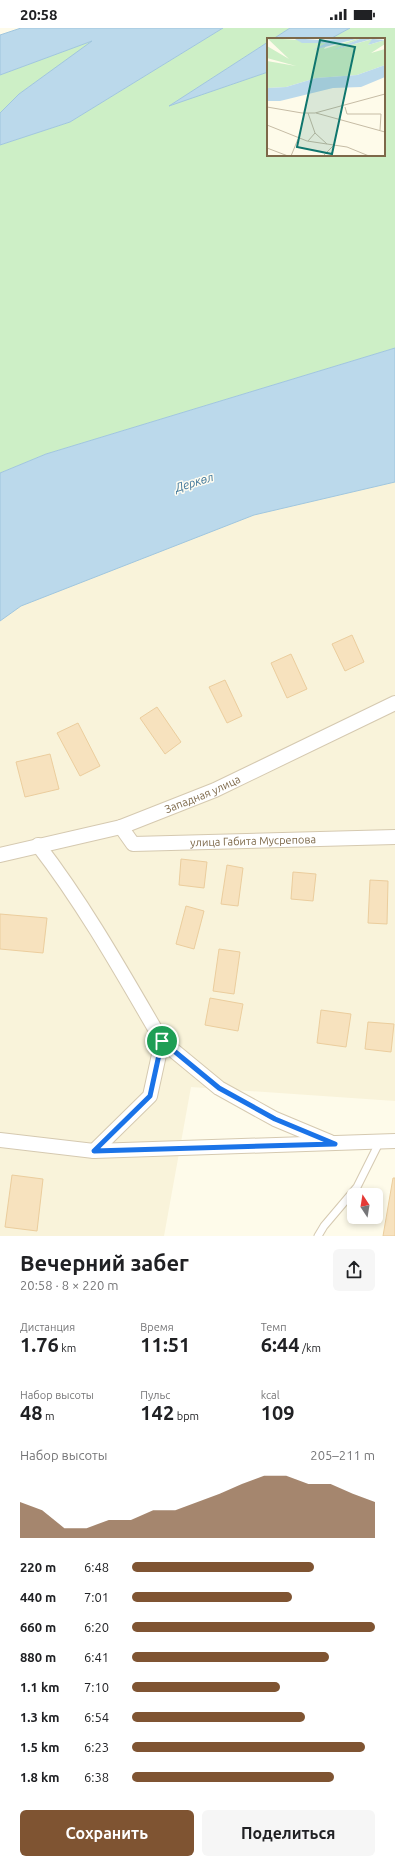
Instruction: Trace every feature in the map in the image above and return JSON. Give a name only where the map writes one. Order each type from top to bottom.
[{"type":"street","name":"Западная улица","points":[[0,855],[121,827],[215,790],[395,704]]},
{"type":"street","name":"улица Габита Мусрепова","points":[[121,827],[133,844],[395,837]]},
{"type":"street","points":[[38,845],[64,878],[116,961],[162,1041],[219,1088],[275,1119],[335,1144]]},
{"type":"street","points":[[94,1151],[150,1096],[162,1041]]},
{"type":"street","points":[[0,1140],[94,1151],[379,1143],[395,1141]]},
{"type":"lane","points":[[318,1236],[324,1226],[357,1188],[379,1143]]},
{"type":"shaded area","points":[[395,482],[395,1101],[191,1087],[164,1236],[0,1236],[0,621],[21,606],[254,515]]},
{"type":"green space","points":[[223,28],[290,28],[275,38],[267,38],[267,43],[171,105],[267,72],[267,156],[385,156],[385,38],[332,38],[350,28],[395,28],[395,348],[46,454],[0,473],[0,145],[70,122]]},
{"type":"green space","points":[[94,40],[19,94],[0,113],[0,75]]},
{"type":"water","points":[[21,28],[223,28],[70,122],[0,145],[0,113],[19,94],[92,41],[0,75],[0,35]]},
{"type":"water","points":[[290,28],[350,28],[332,38],[275,38]]},
{"type":"water","points":[[267,43],[267,72],[169,106]]},
{"type":"water","name":"Деркөл","points":[[395,348],[395,482],[254,515],[21,606],[0,621],[0,473],[46,454]]},
{"type":"building","points":[[352,635],[364,662],[345,671],[332,644]]},
{"type":"building","points":[[291,654],[307,689],[287,698],[271,663]]},
{"type":"building","points":[[225,680],[242,716],[227,723],[209,687]]},
{"type":"building","points":[[157,707],[181,742],[165,754],[140,718]]},
{"type":"building","points":[[78,723],[100,766],[80,776],[57,733]]},
{"type":"building","points":[[50,754],[59,789],[25,797],[16,762]]},
{"type":"building","points":[[181,859],[207,862],[204,888],[179,885]]},
{"type":"building","points":[[227,865],[243,868],[238,906],[221,904]]},
{"type":"building","points":[[293,872],[316,874],[313,901],[291,899]]},
{"type":"building","points":[[370,880],[388,881],[387,924],[368,923]]},
{"type":"building","points":[[186,906],[204,911],[194,949],[176,944]]},
{"type":"building","points":[[0,914],[47,918],[43,953],[0,949]]},
{"type":"building","points":[[219,949],[240,952],[234,994],[213,991]]},
{"type":"building","points":[[210,998],[243,1004],[238,1031],[205,1025]]},
{"type":"building","points":[[321,1010],[351,1014],[346,1047],[317,1043]]},
{"type":"building","points":[[368,1022],[394,1024],[391,1052],[365,1049]]},
{"type":"building","points":[[12,1175],[43,1179],[37,1231],[5,1227]]},
{"type":"building","points":[[393,1178],[395,1178],[395,1236],[383,1236]]},
{"type":"route","points":[[162,1041],[219,1088],[275,1119],[335,1144],[94,1151],[150,1096],[162,1041]]}]
